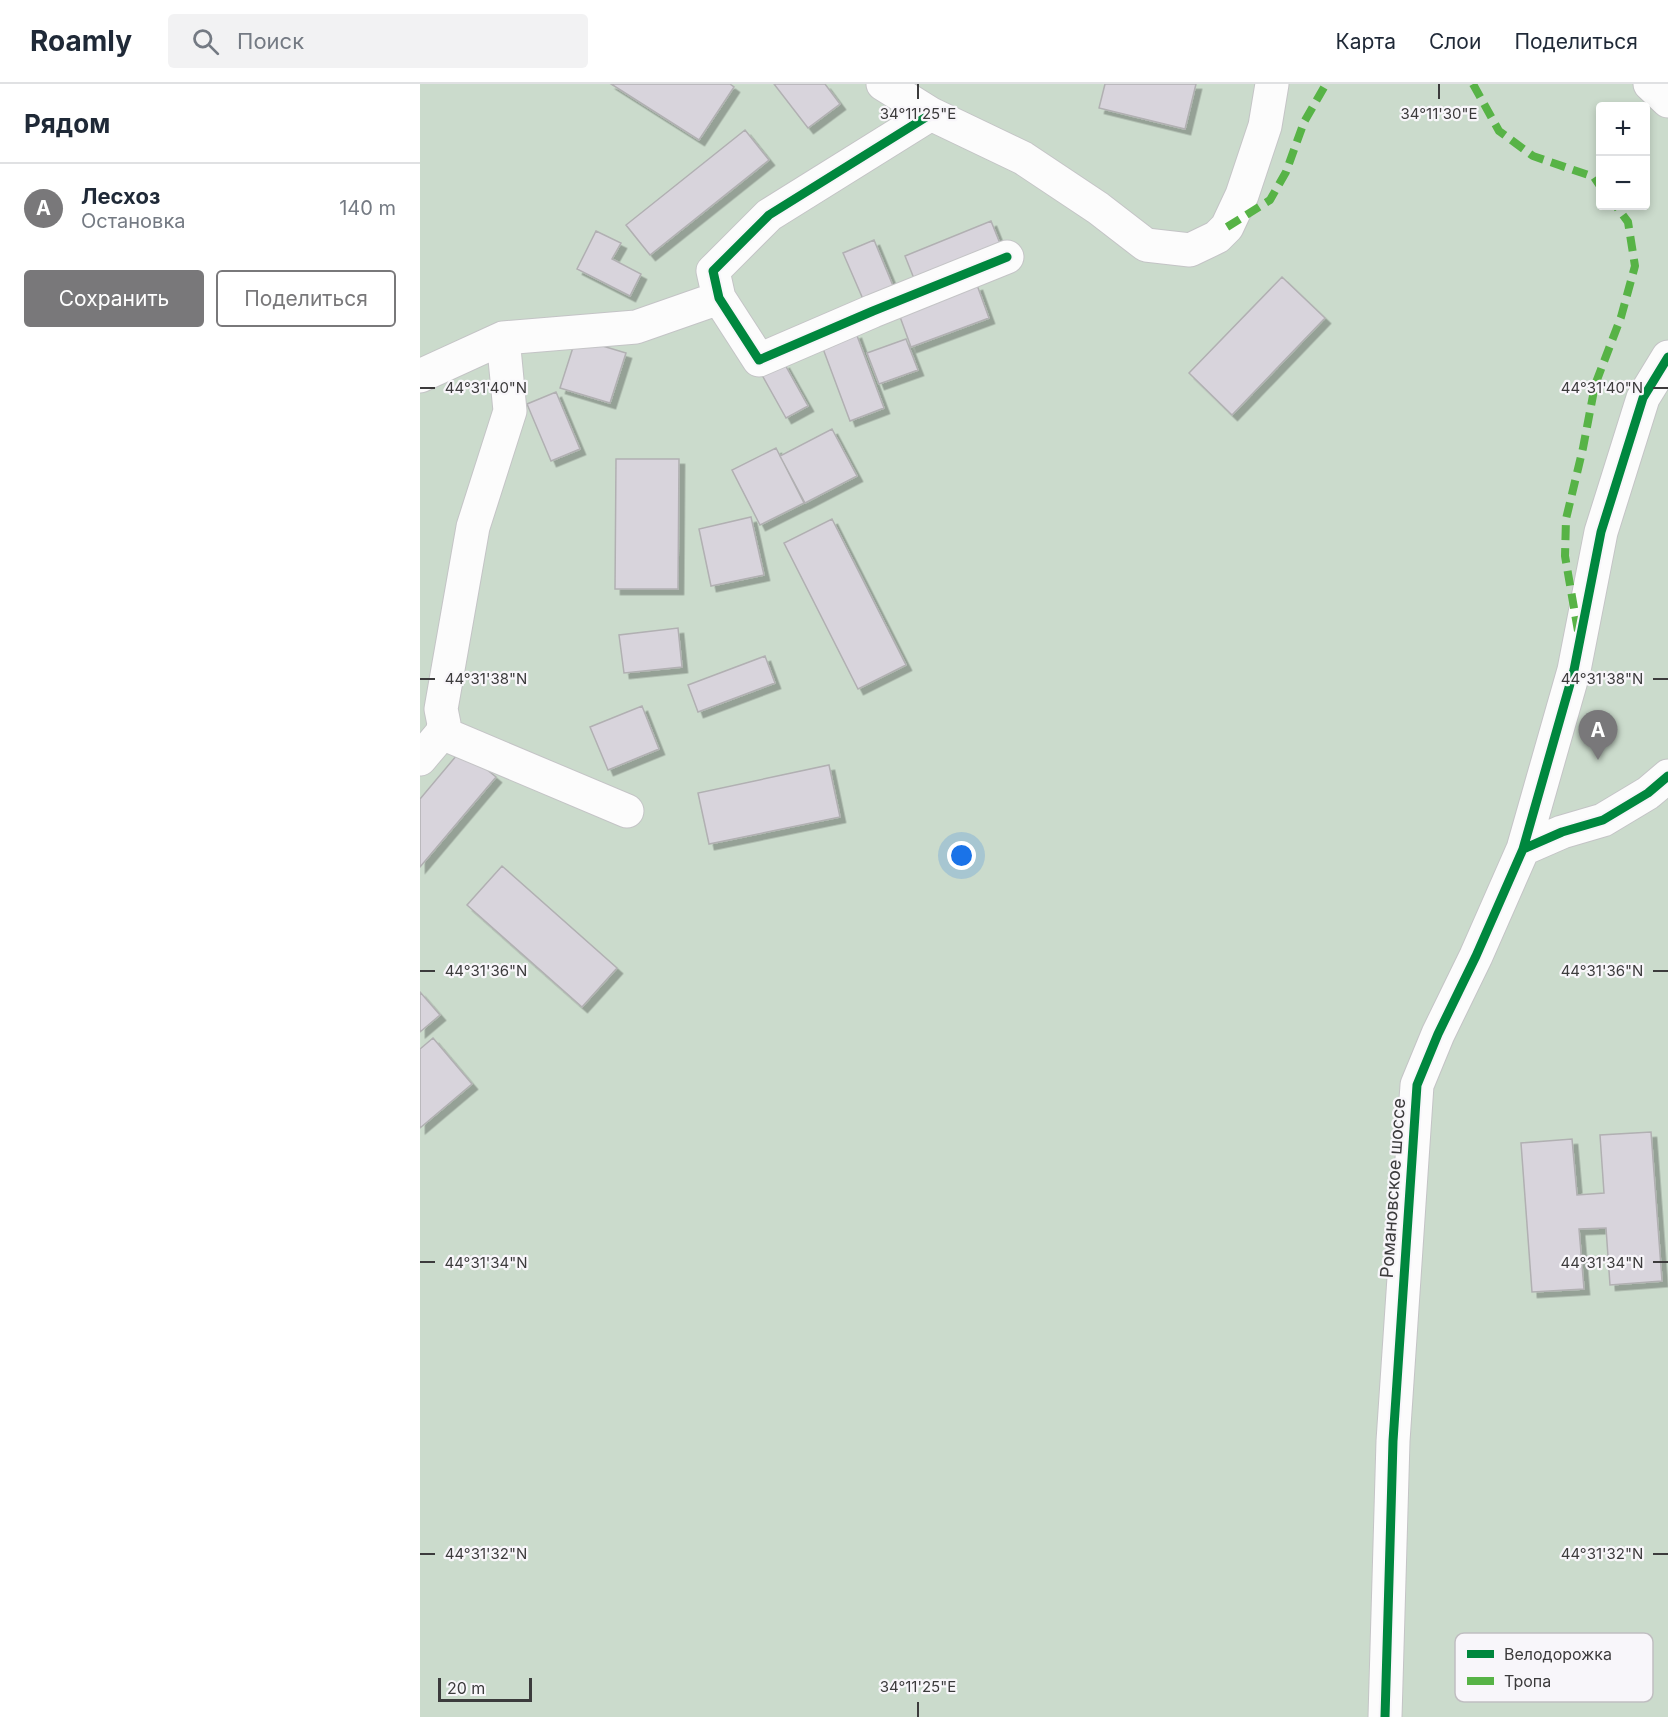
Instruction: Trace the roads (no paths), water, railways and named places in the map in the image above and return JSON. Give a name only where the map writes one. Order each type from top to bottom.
[{"type":"street","points":[[883,84],[931,114],[1023,158],[1098,208],[1146,245],[1190,250],[1217,237],[1227,227],[1242,195],[1265,126],[1272,84]]},
{"type":"street","points":[[1650,84],[1668,101]]},
{"type":"street","points":[[931,114],[769,215],[713,272],[719,298],[759,360],[1007,257]]},
{"type":"street","points":[[420,376],[503,338],[636,327],[719,298]]},
{"type":"street","points":[[420,759],[442,733],[444,724],[441,709],[473,527],[510,411],[503,338]]},
{"type":"street","name":"Романовское шоссе","points":[[1385,1717],[1393,1441],[1417,1085],[1523,849],[1574,670],[1601,532],[1643,398],[1668,357]]},
{"type":"street","points":[[442,733],[627,811]]},
{"type":"street","points":[[1523,849],[1562,832],[1603,820],[1648,793],[1668,776]]},
{"type":"place","name":"Лесхоз","points":[[1598,760]]}]
